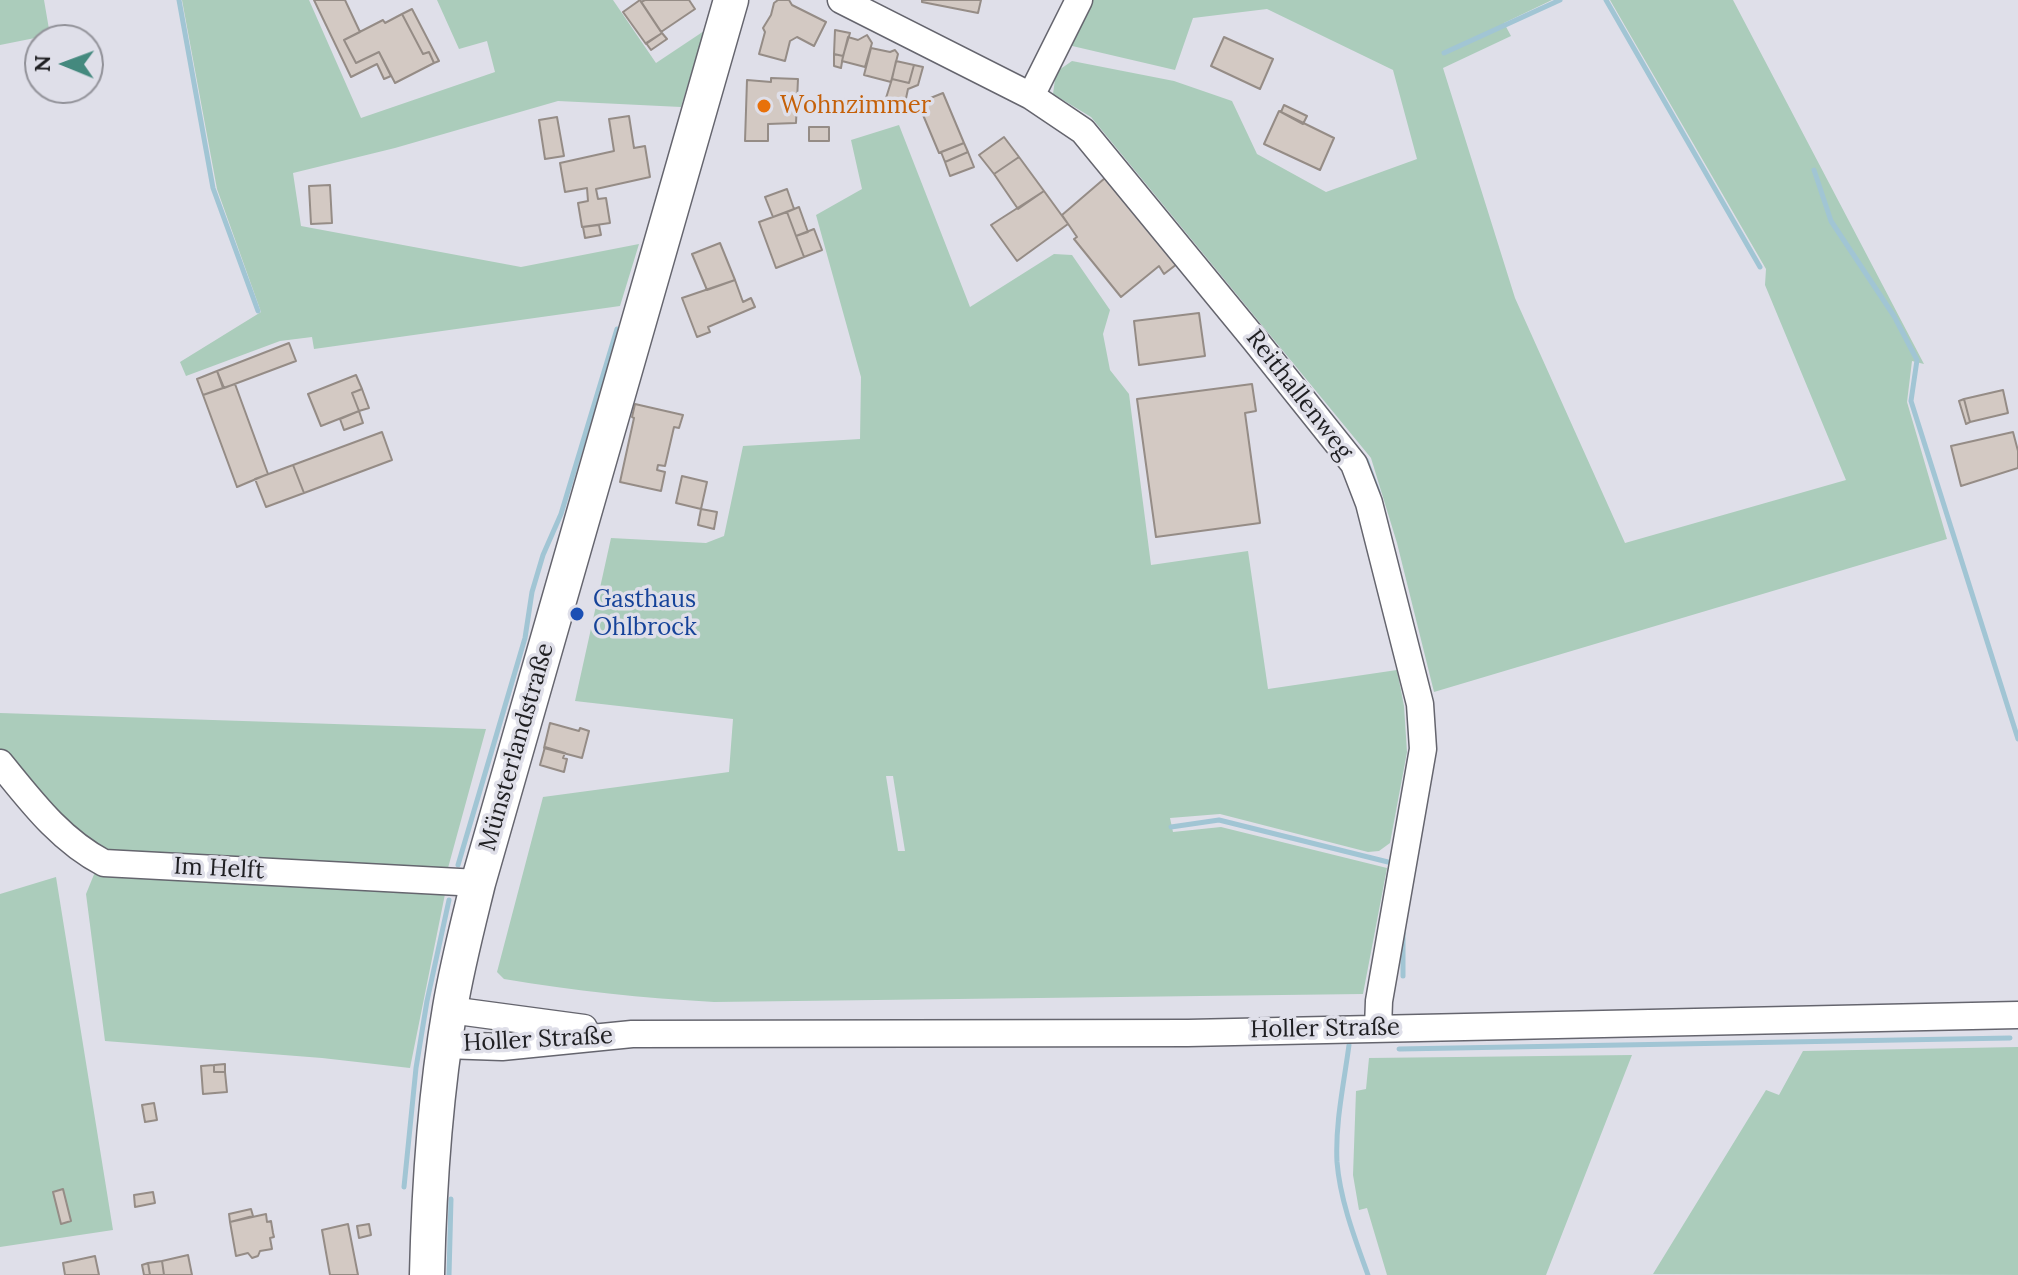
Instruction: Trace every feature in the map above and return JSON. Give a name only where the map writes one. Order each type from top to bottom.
[{"type":"main road","name":"Münsterlandstraße","points":[[427,1275],[429,1197],[444,1045],[478,883],[731,0]]},
{"type":"street","name":"Reithallenweg","points":[[841,0],[1031,96],[1083,131],[1354,464],[1369,503],[1420,704],[1423,749],[1379,1001],[1378,1028]]},
{"type":"street","points":[[1031,96],[1079,0]]},
{"type":"street","name":"Im Helft","points":[[0,763],[61,835],[104,863],[478,883]]},
{"type":"street","name":"Holler Straße","points":[[450,1010],[632,1034]]},
{"type":"street","name":"Holler Straße","points":[[444,1045],[502,1047],[632,1034],[1173,1033],[2018,1015]]},
{"type":"green space","points":[[0,0],[44,0],[48,24],[24,24],[24,40],[0,45]]},
{"type":"green space","points":[[182,0],[309,0],[361,118],[495,72],[487,41],[459,49],[437,0],[613,0],[656,63],[704,31],[681,107],[558,101],[395,148],[293,173],[301,226],[521,267],[639,244],[620,306],[314,349],[312,337],[280,341],[186,376],[180,362],[261,312],[217,189]]},
{"type":"green space","points":[[1090,0],[1552,0],[1504,23],[1511,36],[1443,68],[1515,298],[1625,543],[1846,480],[1765,285],[1766,269],[1610,0],[1733,0],[1924,364],[1912,361],[1907,402],[1947,539],[1434,692],[1397,543],[1371,458],[1091,117],[1053,94],[1056,72],[1072,61],[1174,81],[1232,101],[1257,154],[1326,192],[1417,159],[1393,70],[1267,9],[1193,18],[1175,70],[1068,45]]},
{"type":"green space","points":[[899,125],[970,307],[1054,254],[1072,255],[1110,310],[1103,334],[1110,370],[1129,394],[1151,565],[1248,551],[1268,689],[1397,670],[1404,706],[1407,752],[1390,843],[1379,851],[1368,852],[1220,814],[1170,818],[1173,832],[1221,827],[1387,868],[1363,994],[714,1002],[556,987],[504,979],[497,972],[543,797],[729,772],[733,719],[575,701],[611,538],[706,543],[724,536],[743,446],[860,439],[861,377],[816,215],[862,189],[851,140]],"holes":[[[886,776],[893,776],[905,851],[898,851]]]},
{"type":"green space","points":[[0,713],[486,729],[448,868],[109,851],[51,805],[0,751]]},
{"type":"green space","points":[[95,872],[445,894],[410,1068],[105,1041],[86,894]]},
{"type":"green space","points":[[56,877],[113,1230],[0,1247],[0,894]]},
{"type":"green space","points":[[2018,1047],[2018,1275],[1653,1274],[1766,1090],[1779,1095],[1803,1051]]},
{"type":"green space","points":[[1632,1055],[1546,1275],[1387,1275],[1367,1208],[1359,1210],[1353,1175],[1356,1091],[1366,1089],[1369,1058]]},
{"type":"building","points":[[314,0],[345,0],[360,32],[344,40],[356,63],[379,52],[391,76],[384,79],[377,64],[351,77]]},
{"type":"building","points":[[640,0],[662,33],[646,44],[623,12]]},
{"type":"building","points":[[689,0],[695,9],[661,32],[641,2]]},
{"type":"building","points":[[778,0],[789,0],[792,5],[826,22],[814,46],[797,37],[790,41],[785,61],[759,54],[765,32],[763,28]]},
{"type":"building","points":[[922,0],[981,0],[978,13]]},
{"type":"building","points":[[412,9],[439,61],[434,63],[429,52],[423,54],[402,14]]},
{"type":"building","points":[[402,14],[423,54],[429,52],[434,63],[395,83],[379,52],[356,63],[344,40]]},
{"type":"building","points":[[835,30],[850,33],[843,56],[834,54]]},
{"type":"building","points":[[662,33],[667,39],[651,50],[646,43]]},
{"type":"building","points":[[867,35],[872,43],[865,67],[842,61],[848,37],[858,40]]},
{"type":"building","points":[[1224,37],[1273,59],[1260,89],[1211,66]]},
{"type":"building","points":[[871,48],[890,52],[895,50],[898,54],[891,82],[864,75]]},
{"type":"building","points":[[834,54],[843,56],[841,68],[834,66]]},
{"type":"building","points":[[896,61],[914,65],[909,83],[892,79]]},
{"type":"building","points":[[914,65],[923,67],[918,85],[908,89],[905,103],[886,98],[892,79],[909,83]]},
{"type":"building","points":[[771,78],[798,79],[796,123],[768,124],[768,141],[745,141],[747,80],[771,82]]},
{"type":"building","points":[[943,93],[964,143],[939,153],[918,103]]},
{"type":"building","points":[[1284,105],[1307,116],[1303,124],[1281,112]]},
{"type":"building","points":[[1279,111],[1334,138],[1320,170],[1264,144]]},
{"type":"building","points":[[629,116],[634,148],[645,146],[650,177],[596,189],[598,199],[606,198],[610,223],[582,227],[578,203],[588,201],[587,188],[565,192],[560,163],[614,151],[609,119]]},
{"type":"building","points":[[557,117],[564,156],[545,159],[539,120]]},
{"type":"building","points":[[809,127],[829,127],[829,141],[809,141]]},
{"type":"building","points":[[1004,137],[1019,157],[994,174],[979,155]]},
{"type":"building","points":[[964,143],[968,152],[945,162],[941,152]]},
{"type":"building","points":[[968,152],[974,167],[950,176],[945,162]]},
{"type":"building","points":[[1019,157],[1044,191],[1018,209],[994,174]]},
{"type":"building","points":[[1105,178],[1177,264],[1164,274],[1159,266],[1121,297],[1074,239],[1077,237],[1062,215]]},
{"type":"building","points":[[330,185],[332,223],[311,224],[309,186]]},
{"type":"building","points":[[787,189],[794,209],[773,217],[765,197]]},
{"type":"building","points":[[1044,191],[1068,224],[1017,261],[991,225]]},
{"type":"building","points":[[799,207],[808,232],[796,236],[787,212]]},
{"type":"building","points":[[787,212],[804,257],[776,268],[759,222]]},
{"type":"building","points":[[599,225],[601,235],[585,238],[583,227]]},
{"type":"building","points":[[814,229],[822,250],[804,257],[796,236]]},
{"type":"building","points":[[720,243],[735,280],[707,290],[692,254]]},
{"type":"building","points":[[735,280],[743,302],[751,298],[755,307],[708,327],[710,332],[697,337],[682,298]]},
{"type":"building","points":[[1199,313],[1205,356],[1139,365],[1134,321]]},
{"type":"building","points":[[289,343],[296,361],[224,388],[217,371]]},
{"type":"building","points":[[217,371],[223,388],[203,395],[197,379]]},
{"type":"building","points":[[356,375],[362,389],[352,393],[359,411],[321,426],[308,394]]},
{"type":"building","points":[[235,384],[268,474],[237,487],[203,395]]},
{"type":"building","points":[[1252,384],[1256,411],[1245,413],[1260,523],[1156,537],[1137,399]]},
{"type":"building","points":[[362,389],[369,408],[359,411],[352,393]]},
{"type":"building","points":[[2003,390],[2008,413],[1970,422],[1964,399]]},
{"type":"building","points":[[1964,399],[1970,422],[1966,424],[1959,401]]},
{"type":"building","points":[[635,404],[683,415],[679,428],[674,427],[665,466],[658,465],[657,470],[665,472],[661,491],[620,482]]},
{"type":"building","points":[[359,411],[363,423],[344,430],[340,419]]},
{"type":"building","points":[[382,432],[392,460],[304,493],[293,465]]},
{"type":"building","points":[[2013,432],[2018,468],[1961,486],[1951,446]]},
{"type":"building","points":[[293,465],[304,493],[266,507],[255,479]]},
{"type":"building","points":[[682,476],[707,482],[701,509],[676,503]]},
{"type":"building","points":[[701,509],[717,512],[714,529],[698,525]]},
{"type":"building","points":[[550,723],[589,731],[582,758],[544,748]]},
{"type":"building","points":[[545,747],[565,753],[564,772],[540,765]]},
{"type":"building","points":[[225,1064],[225,1072],[214,1072],[214,1065]]},
{"type":"building","points":[[214,1065],[214,1072],[225,1072],[227,1092],[203,1094],[201,1066]]},
{"type":"building","points":[[154,1103],[157,1120],[145,1122],[142,1105]]},
{"type":"building","points":[[63,1189],[71,1221],[61,1224],[53,1192]]},
{"type":"building","points":[[153,1192],[155,1203],[135,1207],[134,1195]]},
{"type":"building","points":[[251,1209],[253,1216],[230,1222],[229,1214]]},
{"type":"building","points":[[266,1214],[267,1222],[271,1221],[274,1237],[270,1238],[272,1249],[260,1251],[258,1256],[252,1258],[248,1253],[236,1256],[230,1222]]},
{"type":"building","points":[[348,1224],[358,1275],[330,1275],[322,1230]]},
{"type":"building","points":[[369,1224],[371,1235],[359,1238],[357,1226]]},
{"type":"building","points":[[188,1255],[192,1275],[164,1275],[162,1261]]},
{"type":"building","points":[[95,1256],[99,1275],[65,1275],[63,1263]]},
{"type":"building","points":[[162,1261],[164,1275],[150,1275],[148,1263]]},
{"type":"building","points":[[148,1263],[150,1275],[144,1275],[142,1265]]},
{"type":"waterway","points":[[179,0],[213,188],[258,311]]},
{"type":"waterway","points":[[1444,53],[1560,0]]},
{"type":"waterway","points":[[1606,0],[1760,267]]},
{"type":"waterway","points":[[1814,170],[1831,221],[1894,316],[1917,360],[1911,401],[2018,739]]},
{"type":"waterway","points":[[458,865],[525,638],[532,592],[543,555],[561,514],[617,329]]},
{"type":"waterway","points":[[1366,460],[1378,492]]},
{"type":"waterway","points":[[1171,827],[1219,820],[1392,863],[1393,858]]},
{"type":"waterway","points":[[404,1187],[416,1068],[449,900]]},
{"type":"waterway","points":[[1403,933],[1403,976]]},
{"type":"waterway","points":[[1399,1049],[2010,1038]]},
{"type":"waterway","points":[[1349,1045],[1339,1118],[1337,1162],[1345,1205],[1368,1275]]},
{"type":"waterway","points":[[449,1275],[451,1199]]},
{"type":"place","name":"Wohnzimmer","points":[[764,106]]},
{"type":"place","name":"Gasthaus Ohlbrock","points":[[577,614]]}]
